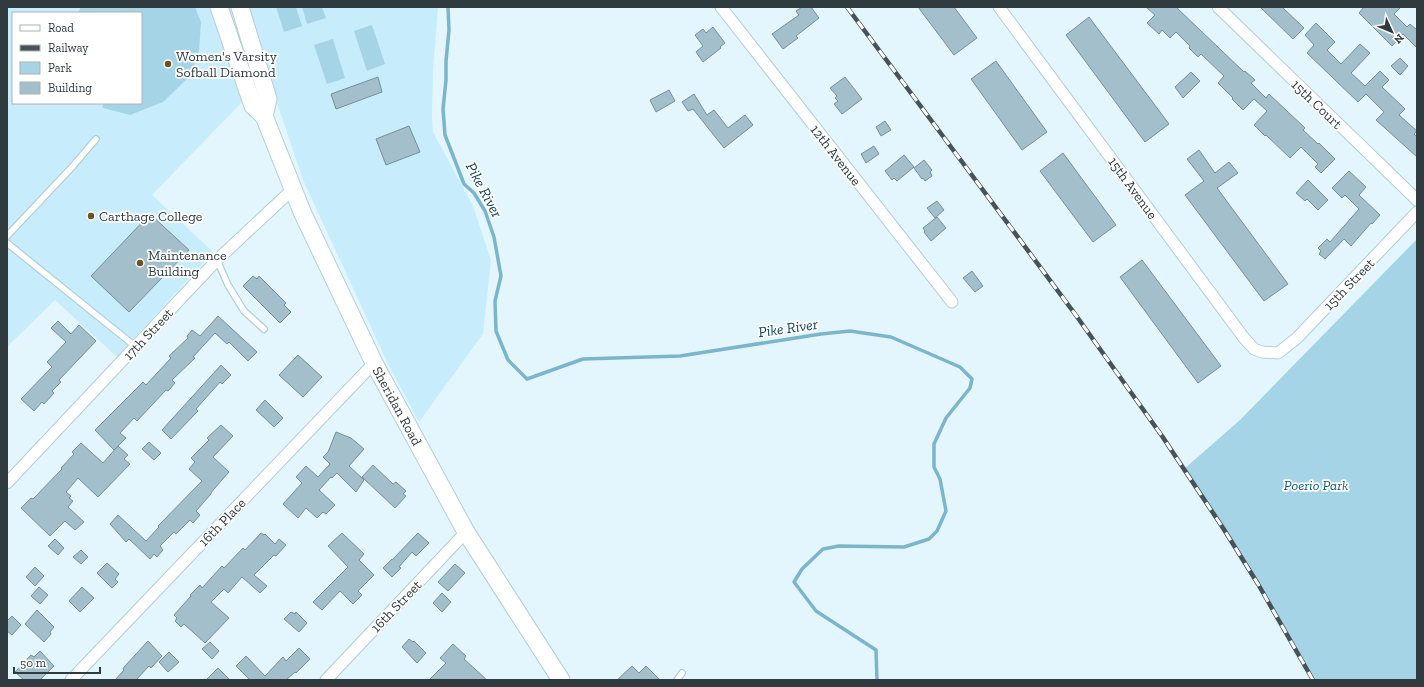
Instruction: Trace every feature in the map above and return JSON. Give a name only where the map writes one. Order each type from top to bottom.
[{"type":"main road","name":"Sheridan Road","points":[[219,7],[254,106],[264,116],[303,214],[374,363],[466,532],[561,680]]},
{"type":"main road","points":[[240,7],[268,99],[264,116]]},
{"type":"street","name":"12th Avenue","points":[[720,7],[952,302]]},
{"type":"street","name":"15th Avenue","points":[[1000,7],[1244,338],[1254,348],[1262,352],[1278,352]]},
{"type":"street","name":"15th Court","points":[[1218,7],[1417,200]]},
{"type":"street","name":"17th Street","points":[[7,483],[218,260],[293,189]]},
{"type":"street","name":"15th Street","points":[[1278,352],[1297,338],[1417,212]]},
{"type":"street","name":"16th Place","points":[[71,680],[374,363]]},
{"type":"street","name":"16th Street","points":[[326,680],[466,532]]},
{"type":"lane","points":[[7,236],[73,166],[96,139]]},
{"type":"lane","points":[[7,243],[136,347]]},
{"type":"lane","points":[[218,260],[228,284],[244,311],[264,329]]},
{"type":"lane","points":[[677,680],[682,673]]},
{"type":"shaded area","name":"Carthage College","points":[[7,7],[438,7],[433,71],[433,132],[473,206],[491,260],[483,334],[419,422],[388,364],[303,180],[275,97],[245,99],[152,195],[213,252],[117,357],[55,300],[7,347]]},
{"type":"green space","name":"Women's Varsity Sofball Diamond","points":[[81,7],[195,7],[201,22],[199,51],[190,76],[163,102],[130,115],[103,108],[102,104],[142,104],[142,12],[78,12]]},
{"type":"green space","points":[[276,7],[296,7],[302,26],[284,32]]},
{"type":"green space","points":[[302,7],[322,7],[326,18],[307,24]]},
{"type":"green space","points":[[372,25],[385,64],[367,71],[354,31]]},
{"type":"green space","points":[[333,39],[345,78],[327,84],[314,45]]},
{"type":"green space","name":"Poerio Park","points":[[1417,239],[1417,680],[1313,680],[1251,573],[1184,469],[1240,420]]},
{"type":"building","points":[[802,7],[811,7],[819,18],[796,36],[798,38],[783,49],[772,34],[799,15],[796,11]]},
{"type":"building","points":[[918,7],[954,7],[977,38],[954,55]]},
{"type":"building","points":[[1146,7],[1176,7],[1244,72],[1245,71],[1255,80],[1251,83],[1266,98],[1269,94],[1305,128],[1303,130],[1335,159],[1321,173],[1315,167],[1318,164],[1301,147],[1290,158],[1254,125],[1267,111],[1254,99],[1243,110],[1218,83],[1224,76],[1201,54],[1198,57],[1189,48],[1190,46],[1176,32],[1170,38],[1162,30],[1159,34],[1147,23],[1155,15]]},
{"type":"building","points":[[1260,7],[1282,7],[1304,28],[1293,39]]},
{"type":"building","points":[[1364,7],[1401,7],[1394,14],[1407,27],[1410,24],[1417,30],[1417,48],[1403,34],[1392,46],[1359,13]]},
{"type":"building","points":[[1089,17],[1169,124],[1145,142],[1066,35]]},
{"type":"building","points":[[1316,23],[1335,42],[1327,50],[1341,64],[1360,44],[1370,53],[1351,73],[1365,86],[1380,71],[1389,80],[1382,87],[1405,109],[1399,115],[1417,131],[1414,134],[1417,137],[1417,157],[1376,120],[1384,112],[1366,94],[1358,102],[1307,53],[1314,45],[1305,35]]},
{"type":"building","points":[[713,27],[725,43],[703,62],[696,52],[703,46],[695,35],[703,29],[706,33]]},
{"type":"building","points":[[1400,58],[1408,66],[1400,75],[1391,66]]},
{"type":"building","points":[[996,61],[1047,132],[1022,150],[971,79]]},
{"type":"building","points":[[1191,72],[1200,81],[1183,98],[1175,87]]},
{"type":"building","points":[[378,77],[382,92],[336,109],[331,94]]},
{"type":"building","points":[[845,77],[862,99],[842,114],[834,104],[838,101],[835,98],[837,96],[830,88]]},
{"type":"building","points":[[669,90],[675,101],[656,112],[650,100]]},
{"type":"building","points":[[694,94],[707,115],[714,110],[728,128],[745,115],[753,125],[724,148],[693,109],[688,111],[682,102]]},
{"type":"building","points":[[885,121],[891,130],[881,136],[876,127]]},
{"type":"building","points":[[409,126],[420,152],[386,165],[376,139]]},
{"type":"building","points":[[874,146],[879,154],[866,163],[861,154]]},
{"type":"building","points":[[1199,150],[1215,173],[1229,162],[1238,173],[1217,188],[1288,284],[1264,301],[1185,195],[1204,181],[1187,159]]},
{"type":"building","points":[[1063,153],[1116,225],[1093,242],[1040,171]]},
{"type":"building","points":[[904,155],[914,167],[897,181],[894,178],[892,180],[885,171]]},
{"type":"building","points":[[924,160],[932,170],[930,172],[932,176],[925,181],[914,168]]},
{"type":"building","points":[[1349,171],[1366,187],[1359,195],[1380,215],[1351,246],[1344,239],[1325,259],[1319,254],[1321,251],[1318,248],[1327,239],[1330,242],[1359,209],[1345,195],[1342,198],[1332,188]]},
{"type":"building","points":[[1308,180],[1328,200],[1318,210],[1307,199],[1305,201],[1296,193]]},
{"type":"building","points":[[937,201],[944,210],[935,218],[927,208]]},
{"type":"building","name":"Maintenance Building","points":[[150,214],[189,250],[129,312],[91,276]]},
{"type":"building","points":[[937,217],[946,228],[931,241],[924,232],[925,231],[923,228]]},
{"type":"building","points":[[1142,260],[1221,366],[1198,383],[1120,277]]},
{"type":"building","points":[[972,271],[983,286],[975,292],[963,278]]},
{"type":"building","points":[[253,276],[257,279],[259,276],[286,303],[284,305],[291,312],[280,323],[243,286]]},
{"type":"building","points":[[218,316],[257,352],[248,361],[229,342],[227,344],[215,333],[193,357],[195,358],[172,380],[175,383],[168,391],[166,390],[137,421],[134,418],[120,433],[126,438],[114,450],[95,430],[143,382],[146,385],[171,358],[169,356],[188,338],[187,336],[192,330],[200,336]]},
{"type":"building","points":[[58,321],[71,334],[79,325],[96,341],[59,380],[61,382],[52,391],[54,393],[44,404],[42,402],[34,411],[21,399],[52,367],[47,362],[66,342],[51,328]]},
{"type":"building","points":[[298,355],[322,377],[303,397],[279,375]]},
{"type":"building","points":[[221,365],[231,375],[222,384],[220,382],[196,409],[198,411],[171,439],[162,430]]},
{"type":"building","points":[[265,400],[283,418],[274,427],[256,410]]},
{"type":"building","points":[[221,425],[233,436],[213,457],[229,472],[196,511],[200,515],[193,523],[190,520],[176,534],[174,532],[160,546],[163,550],[157,557],[154,554],[150,559],[129,539],[126,542],[110,524],[118,515],[146,541],[159,527],[158,526],[202,481],[189,469],[195,462],[191,458],[209,440],[207,438]]},
{"type":"building","points":[[336,432],[351,438],[364,449],[349,466],[364,480],[356,492],[337,473],[332,478],[331,477],[319,490],[335,505],[326,514],[323,512],[317,518],[306,508],[298,518],[283,504],[302,483],[296,477],[306,466],[318,477],[330,464],[323,457],[328,452]]},
{"type":"building","points":[[149,442],[161,453],[154,460],[142,449]]},
{"type":"building","points":[[81,443],[103,463],[118,446],[128,455],[124,459],[130,464],[98,497],[78,478],[66,492],[71,496],[69,498],[73,501],[68,507],[84,522],[75,530],[65,521],[50,536],[21,508],[31,498],[33,499],[62,469],[61,468],[74,454],[72,452]]},
{"type":"building","points":[[373,465],[393,484],[396,482],[406,491],[403,494],[406,496],[395,508],[362,477]]},
{"type":"building","points":[[261,533],[264,535],[265,534],[275,544],[279,539],[286,545],[254,575],[267,586],[260,593],[242,577],[228,593],[224,589],[211,602],[229,618],[205,643],[184,624],[181,627],[175,621],[177,618],[174,615],[191,596],[190,595],[200,585],[202,588],[222,566],[224,568],[243,548],[245,550]]},
{"type":"building","points":[[342,533],[364,554],[359,560],[374,575],[358,591],[362,595],[353,604],[340,591],[322,610],[313,602],[348,567],[328,546]]},
{"type":"building","points":[[418,533],[429,543],[416,556],[412,552],[399,567],[401,568],[392,577],[383,568]]},
{"type":"building","points":[[55,539],[64,548],[58,555],[48,546]]},
{"type":"building","points":[[81,550],[88,557],[81,564],[73,557]]},
{"type":"building","points":[[107,563],[119,574],[115,579],[118,582],[112,588],[97,573]]},
{"type":"building","points":[[455,564],[465,573],[448,591],[438,582]]},
{"type":"building","points":[[35,567],[44,576],[35,586],[26,577]]},
{"type":"building","points":[[39,587],[48,595],[40,604],[31,596]]},
{"type":"building","points":[[82,587],[94,598],[80,612],[69,601]]},
{"type":"building","points":[[442,593],[451,602],[442,612],[433,603]]},
{"type":"building","points":[[37,610],[54,627],[50,632],[51,634],[44,642],[25,624]]},
{"type":"building","points":[[291,612],[295,614],[296,612],[307,623],[299,632],[284,619]]},
{"type":"building","points":[[12,616],[21,625],[12,635],[7,631],[7,621]]},
{"type":"building","points":[[409,639],[413,642],[414,641],[426,653],[417,663],[402,647]]},
{"type":"building","points":[[148,641],[162,656],[151,668],[149,666],[136,680],[115,680],[124,670],[124,667]]},
{"type":"building","points":[[210,642],[219,651],[212,659],[202,649]]},
{"type":"building","points":[[453,644],[466,656],[464,659],[487,680],[429,680],[446,663],[440,658]]},
{"type":"building","points":[[299,648],[310,659],[296,673],[295,672],[286,680],[250,680],[236,666],[246,656],[265,676],[283,657],[286,661]]},
{"type":"building","points":[[40,651],[54,666],[40,680],[24,680],[15,672],[31,655],[34,657]]},
{"type":"building","points":[[169,652],[179,662],[168,672],[159,662]]},
{"type":"building","points":[[632,666],[639,673],[646,666],[660,680],[617,680]]},
{"type":"building","points":[[218,668],[230,680],[206,680]]},
{"type":"waterway","name":"Pike River","points":[[448,7],[449,30],[443,109],[445,135],[464,184],[474,193],[485,211],[494,237],[501,276],[495,301],[496,331],[508,360],[527,379],[583,359],[680,356],[821,334],[850,331],[891,337],[960,367],[972,379],[970,388],[946,418],[934,444],[934,467],[940,479],[946,511],[937,531],[929,539],[904,547],[839,546],[823,549],[802,569],[794,582],[816,611],[876,650],[877,680]]},
{"type":"railway","points":[[847,7],[1075,314],[1162,436],[1258,584],[1313,680]]},
{"type":"place","name":"Women's Varsity Sofball Diamond","points":[[168,64]]},
{"type":"place","name":"Carthage College","points":[[91,216]]},
{"type":"place","name":"Maintenance Building","points":[[140,263]]}]
